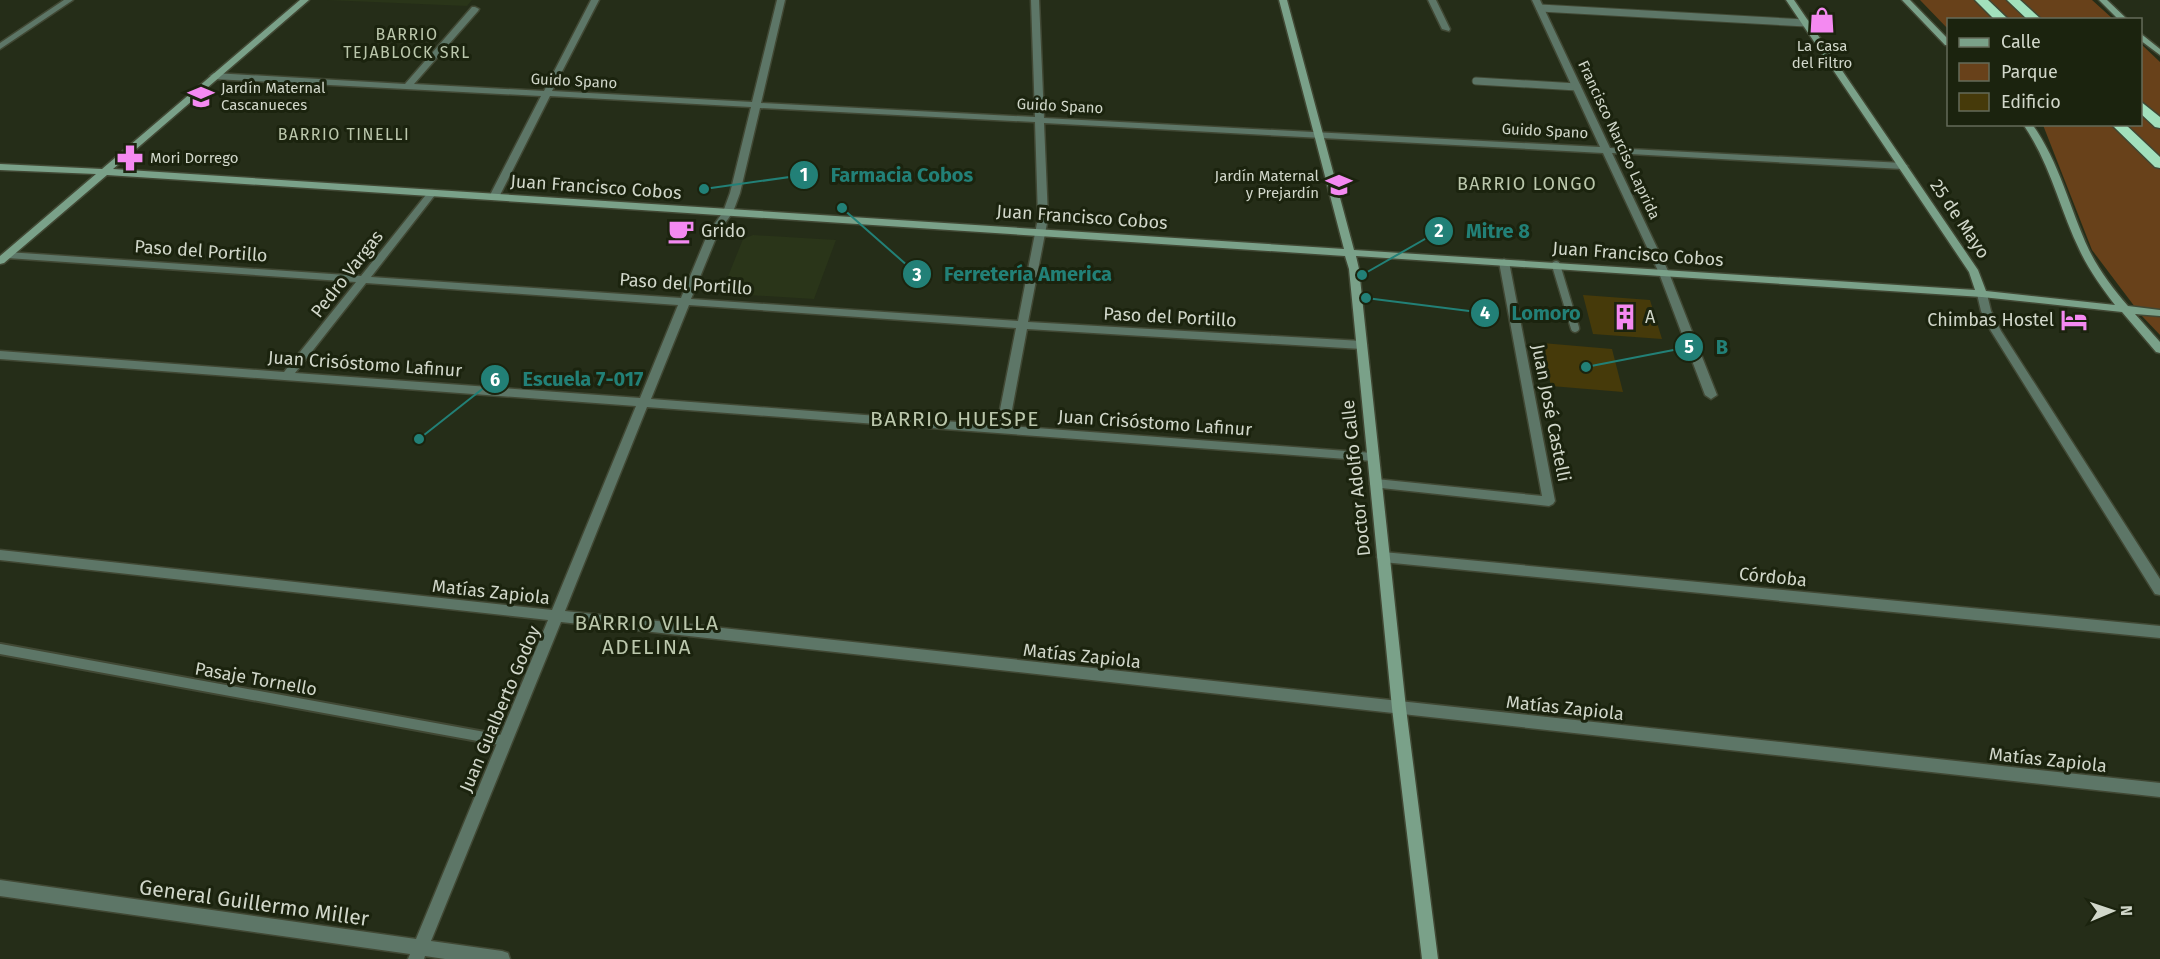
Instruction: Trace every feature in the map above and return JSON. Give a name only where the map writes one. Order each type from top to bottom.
[{"type":"highway","points":[[1982,0],[2001,18]]},
{"type":"highway","points":[[2013,0],[2034,18]]},
{"type":"highway","points":[[2030,0],[2048,18]]},
{"type":"highway","points":[[2142,107],[2160,126]]},
{"type":"highway","points":[[2142,112],[2160,126]]},
{"type":"highway","points":[[2119,126],[2160,164]]},
{"type":"street","points":[[0,47],[69,0]]},
{"type":"street","points":[[4,258],[102,171],[305,0]]},
{"type":"street","points":[[494,197],[595,0]]},
{"type":"street","name":"Juan Gualberto Godoy","points":[[419,954],[713,233],[728,212],[758,104],[781,0]]},
{"type":"street","points":[[1002,430],[1043,212],[1035,0]]},
{"type":"street","name":"Doctor Adolfo Calle","points":[[1283,0],[1351,252],[1399,708],[1430,959]]},
{"type":"street","points":[[1432,0],[1446,29]]},
{"type":"street","name":"25 de Mayo","points":[[1790,0],[1974,272],[1986,312],[1996,331],[2160,590]]},
{"type":"street","points":[[1906,0],[1947,42]]},
{"type":"street","points":[[2103,0],[2122,18]]},
{"type":"street","name":"Francisco Narciso Laprida","points":[[1538,4],[1664,273],[1711,394]]},
{"type":"street","points":[[406,87],[479,5]]},
{"type":"street","points":[[2142,37],[2159,51]]},
{"type":"street","name":"Guido Spano","points":[[214,76],[1903,166]]},
{"type":"street","points":[[2028,126],[2050,161],[2085,250],[2099,276],[2160,349]]},
{"type":"street","name":"Juan Francisco Cobos","points":[[0,167],[102,171],[1556,265],[1982,294],[2160,313]]},
{"type":"street","name":"Pedro Vargas","points":[[287,376],[432,193]]},
{"type":"street","name":"Paso del Portillo","points":[[4,258],[364,279],[1022,325],[1362,345]]},
{"type":"street","name":"Juan José Castelli","points":[[1376,484],[1549,501],[1504,262]]},
{"type":"street","name":"Juan Crisóstomo Lafinur","points":[[0,355],[1373,457]]},
{"type":"street","name":"Matías Zapiola","points":[[0,555],[2160,790]]},
{"type":"street","name":"Córdoba","points":[[1383,557],[2160,632]]},
{"type":"street","name":"General Guillermo Miller","points":[[0,888],[419,954],[501,959]]},
{"type":"lane","points":[[1538,4],[1806,23]]},
{"type":"lane","points":[[1476,81],[1577,87]]},
{"type":"lane","points":[[1556,265],[1575,328]]},
{"type":"lane","name":"Pasaje Tornello","points":[[0,649],[506,741]]},
{"type":"shaded area","points":[[327,0],[472,0],[467,6]]},
{"type":"shaded area","points":[[753,235],[836,240],[814,299],[731,294],[723,289],[743,239]]},
{"type":"green space","points":[[1920,0],[2092,0],[2112,18],[1947,18],[1947,28]]},
{"type":"green space","points":[[2142,45],[2160,62],[2160,335],[2141,315],[2092,250],[2043,126],[2142,126]]},
{"type":"building","name":"A","points":[[1583,295],[1650,300],[1662,339],[1593,334]]},
{"type":"building","points":[[1542,343],[1612,349],[1623,392],[1551,386]]},
{"type":"place","name":"La Casa del Filtro","points":[[1822,20]]},
{"type":"place","name":"Jardín Maternal Cascanueces","points":[[201,97]]},
{"type":"place","name":"Mori Dorrego","points":[[130,158]]},
{"type":"place","name":"Jardín Maternal y Prejardín","points":[[1339,185]]},
{"type":"place","name":"Farmacia Cobos","points":[[704,189]]},
{"type":"place","name":"Ferretería America","points":[[842,208]]},
{"type":"place","name":"Grido","points":[[681,231]]},
{"type":"place","name":"Mitre 8","points":[[1362,275]]},
{"type":"place","name":"Lomoro","points":[[1366,298]]},
{"type":"place","name":"A","points":[[1625,317]]},
{"type":"place","name":"Chimbas Hostel","points":[[2074,320]]},
{"type":"place","name":"B","points":[[1586,367]]},
{"type":"place","name":"Escuela 7-017","points":[[419,439]]},
{"type":"district","name":"BARRIO TEJABLOCK SRL","points":[[407,43]]},
{"type":"district","name":"BARRIO TINELLI","points":[[344,134]]},
{"type":"district","name":"BARRIO LONGO","points":[[1527,184]]},
{"type":"district","name":"BARRIO HUESPE","points":[[955,419]]},
{"type":"district","name":"BARRIO VILLA ADELINA","points":[[647,635]]}]
